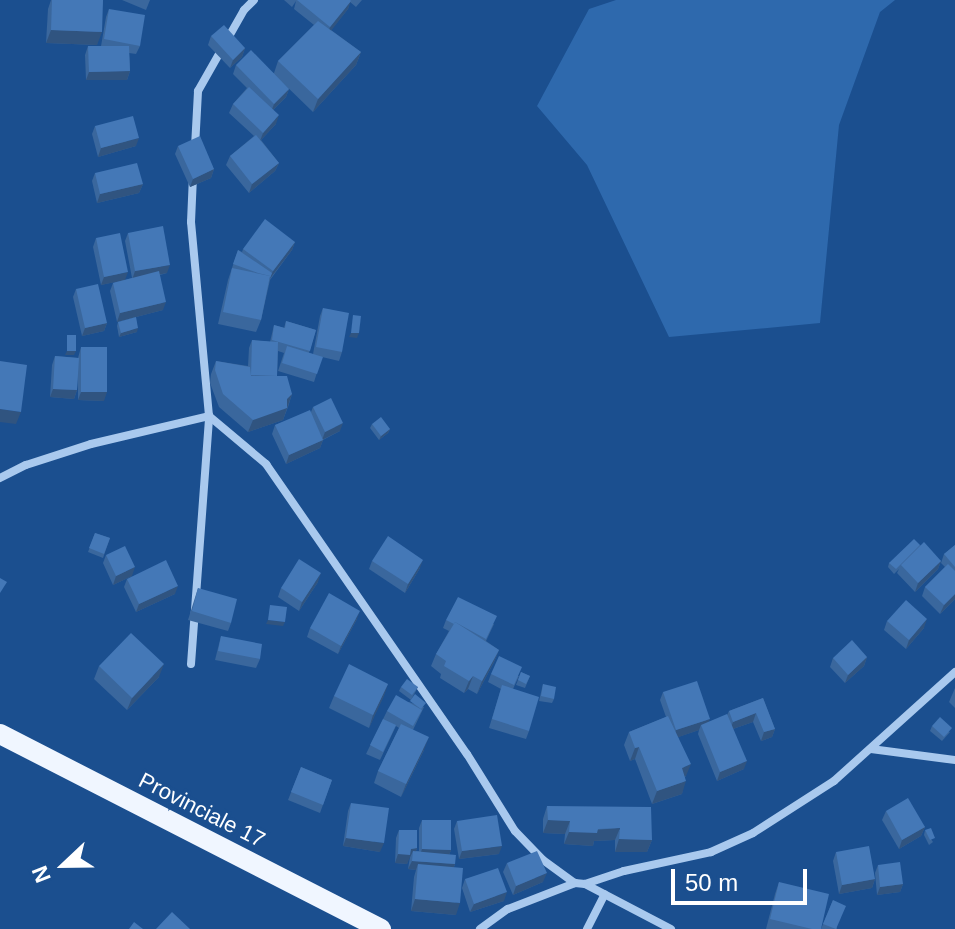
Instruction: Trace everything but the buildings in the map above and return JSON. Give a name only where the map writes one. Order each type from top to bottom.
[{"type":"main road","name":"Provinciale 17","points":[[0,734],[381,929]]},
{"type":"street","points":[[191,664],[209,416],[191,222],[198,91],[244,10],[254,0]]},
{"type":"street","points":[[0,478],[26,465],[91,444],[209,416]]},
{"type":"street","points":[[209,416],[266,464],[459,742],[515,831],[543,860],[575,883]]},
{"type":"street","points":[[585,884],[734,843],[834,781],[955,672]]},
{"type":"street","points":[[871,749],[955,760]]},
{"type":"street","points":[[480,929],[508,909],[575,883],[585,884],[671,929]]},
{"type":"street","points":[[587,929],[605,894]]},
{"type":"shaded area","points":[[616,0],[895,0],[880,12],[839,125],[820,323],[669,337],[587,165],[537,106],[589,9]]}]
